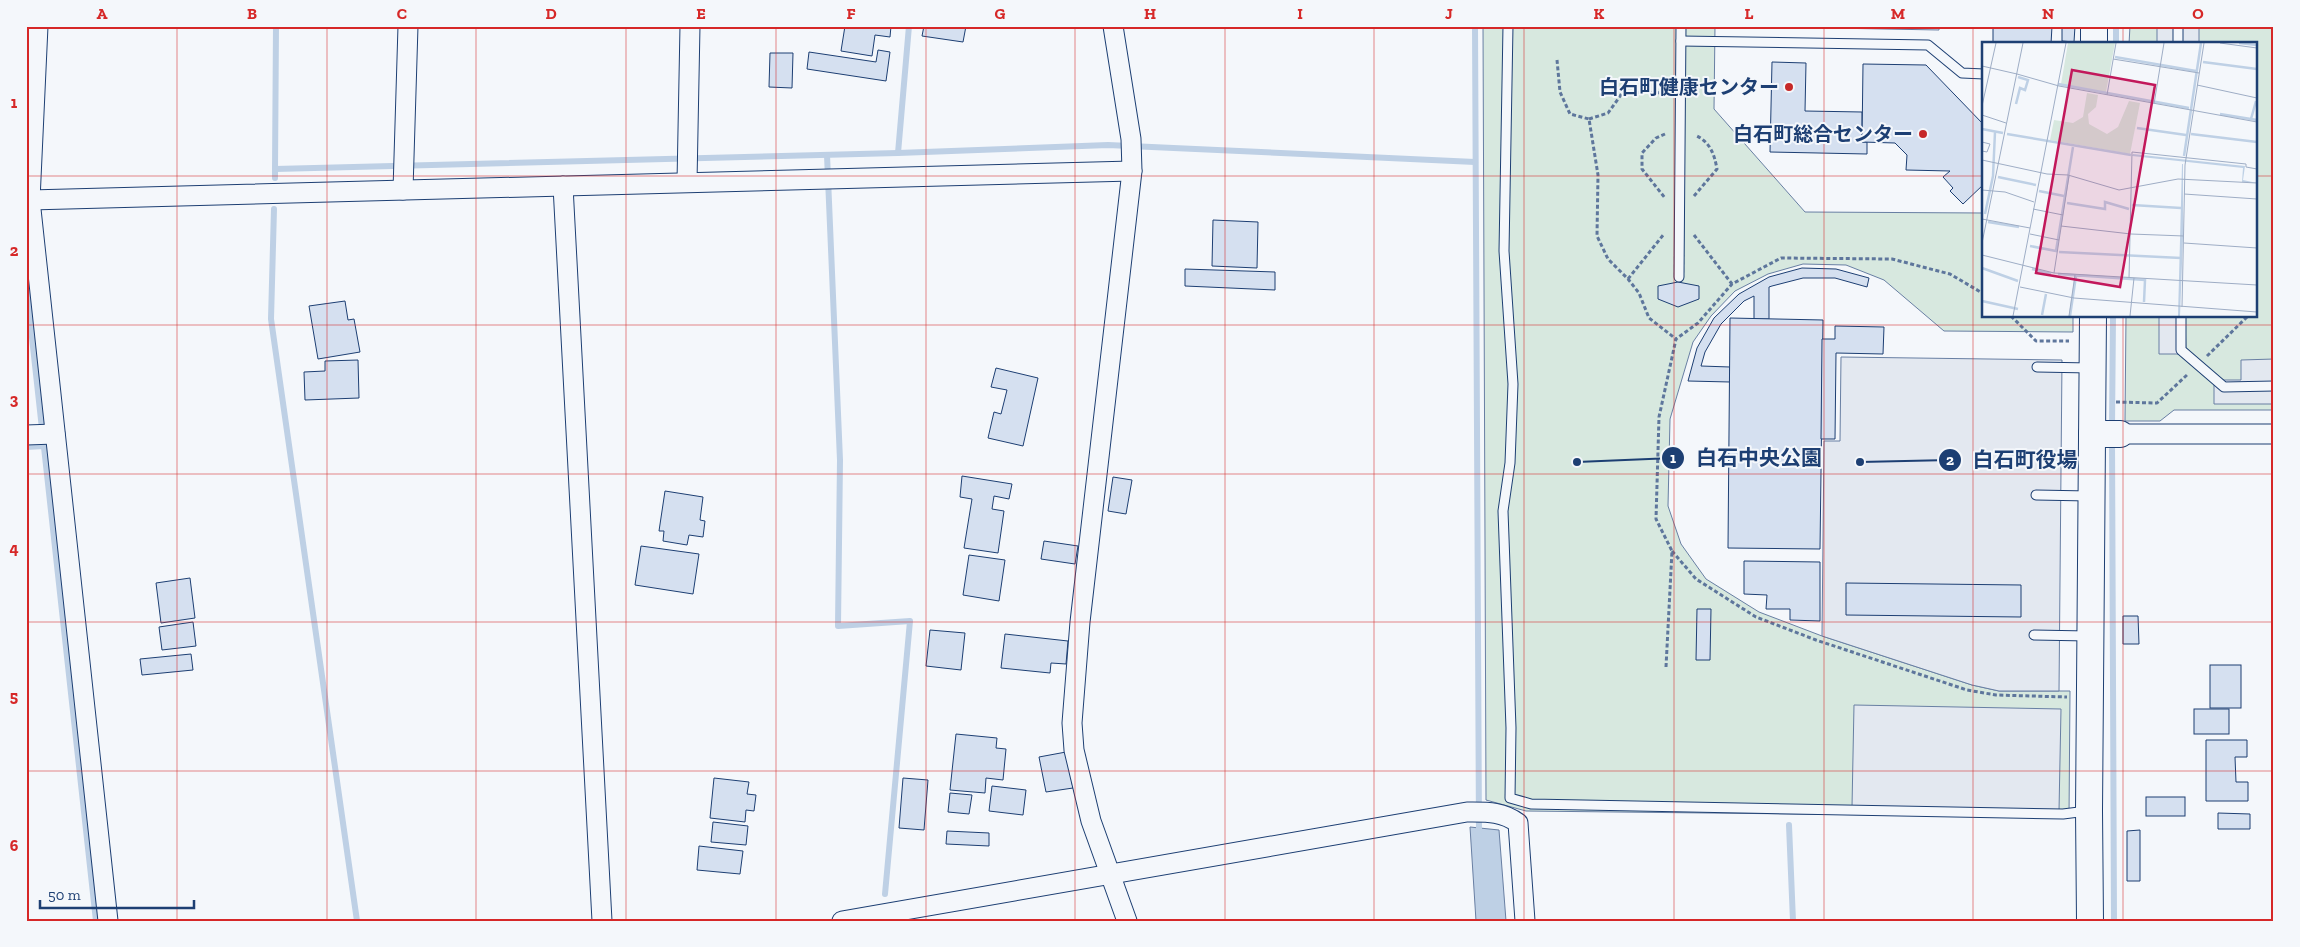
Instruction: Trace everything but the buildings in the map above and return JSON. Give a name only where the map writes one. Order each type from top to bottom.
[{"type":"street","points":[[38,26],[30,200],[42,435],[108,921]]},
{"type":"street","points":[[404,174],[408,26]]},
{"type":"street","points":[[687,165],[690,26]]},
{"type":"street","points":[[1113,26],[1132,155],[1081,612],[1072,723],[1074,750],[1091,821],[1127,921]]},
{"type":"street","points":[[2094,26],[2094,42]]},
{"type":"street","points":[[30,200],[404,174],[563,186],[687,165],[827,179],[1132,155]]},
{"type":"street","points":[[563,186],[602,921]]},
{"type":"street","points":[[2090,921],[2089,811],[2092,496],[2105,434],[2093,368],[2093,318]]},
{"type":"street","points":[[2105,434],[2274,434]]},
{"type":"street","points":[[842,921],[1467,812],[1490,812],[1507,815],[1518,823],[1525,921]]},
{"type":"lane","points":[[1508,26],[1504,251],[1513,384],[1510,462],[1502,511],[1511,728],[1510,798],[1540,804],[2064,814],[2089,811]]},
{"type":"lane","points":[[1678,277],[1681,26]]},
{"type":"lane","points":[[2178,26],[2178,42]]},
{"type":"lane","points":[[1680,41],[1928,45],[1962,73],[1982,74]]},
{"type":"lane","points":[[2181,318],[2181,350],[2224,387],[2274,386]]},
{"type":"lane","points":[[2037,367],[2093,368]]},
{"type":"lane","points":[[2036,495],[2092,496]]},
{"type":"lane","points":[[2034,635],[2091,636]]},
{"type":"path","points":[[1557,60],[1560,92],[1570,114],[1589,119],[1608,113],[1623,92],[1680,93]]},
{"type":"path","points":[[1589,119],[1598,176],[1597,236],[1608,259],[1639,293],[1649,318],[1676,339]]},
{"type":"path","points":[[1982,293],[1950,274],[1892,259],[1781,258],[1732,284],[1698,323],[1676,339],[1659,417],[1656,519],[1672,551],[1696,579],[1756,616],[1816,640],[1967,690],[1996,696],[2074,697]]},
{"type":"path","points":[[2013,318],[2036,341],[2077,340]]},
{"type":"path","points":[[1666,667],[1672,551]]},
{"type":"shaded area","points":[[1483,26],[1715,26],[1714,109],[1805,212],[1982,213],[1982,318],[2073,318],[2073,332],[1944,331],[1884,280],[1846,265],[1803,264],[1768,274],[1735,291],[1711,316],[1693,342],[1670,419],[1668,506],[1681,544],[1706,579],[1759,612],[1822,636],[1972,685],[1999,691],[2070,691],[2069,817],[1526,811],[1486,800]]},
{"type":"shaded area","points":[[1720,26],[1939,26],[1939,30]]},
{"type":"shaded area","points":[[2130,26],[2274,26],[2274,410],[2174,410],[2160,421],[2125,421],[2126,318],[2258,318],[2258,42],[2129,42]]},
{"type":"shaded area","points":[[2157,26],[2199,26],[2199,42],[2157,42]]},
{"type":"shaded area","points":[[2159,318],[2185,318],[2186,354],[2159,354]]},
{"type":"shaded area","points":[[1841,357],[2062,360],[2059,691],[1999,691],[1972,685],[1822,636],[1824,441],[1840,441]]},
{"type":"shaded area","points":[[2274,359],[2274,404],[2214,404],[2214,380],[2241,380],[2241,360]]},
{"type":"shaded area","points":[[1854,705],[2061,709],[2059,811],[1852,807]]},
{"type":"water","points":[[1470,827],[1499,830],[1506,921],[1476,921]]},
{"type":"waterway","points":[[26,33],[27,26]]},
{"type":"waterway","points":[[276,26],[275,169],[898,153],[1108,145],[1475,162]]},
{"type":"waterway","points":[[898,153],[909,26]]},
{"type":"waterway","points":[[1475,26],[1479,835]]},
{"type":"waterway","points":[[2116,26],[2116,42]]},
{"type":"waterway","points":[[827,155],[840,460],[838,626],[910,621],[885,894]]},
{"type":"waterway","points":[[275,169],[275,178]]},
{"type":"waterway","points":[[274,209],[271,319],[357,921]]},
{"type":"waterway","points":[[26,283],[96,921]]},
{"type":"waterway","points":[[2112,427],[2113,318]]},
{"type":"waterway","points":[[2112,440],[2114,921]]},
{"type":"waterway","points":[[26,447],[44,446]]},
{"type":"waterway","points":[[1789,825],[1793,921]]},
{"type":"place","name":"白石町健康センター","points":[[1789,87]]},
{"type":"place","name":"白石町総合センター","points":[[1923,134]]},
{"type":"place","name":"白石中央公園","points":[[1577,462]]},
{"type":"place","name":"白石町役場","points":[[1860,462]]}]
